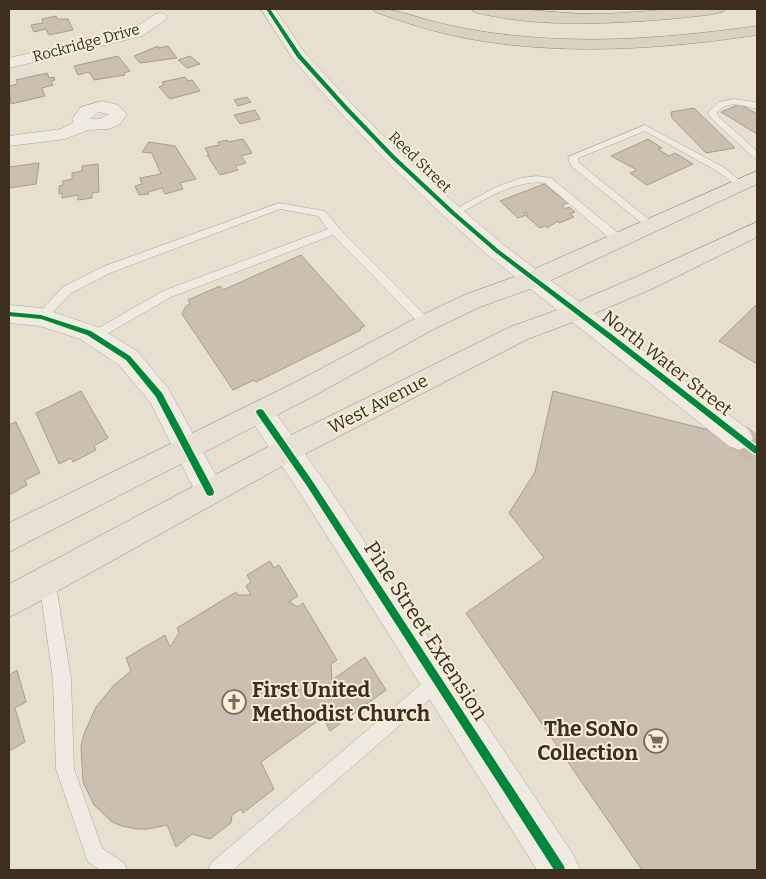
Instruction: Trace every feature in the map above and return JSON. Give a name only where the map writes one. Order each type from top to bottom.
[{"type":"highway","points":[[380,9],[442,28],[535,41],[600,43],[659,41],[757,31]]},
{"type":"highway","points":[[416,9],[478,23],[564,31],[656,28],[757,18]]},
{"type":"highway","points":[[478,9],[536,15],[613,17],[660,15],[718,9]]},
{"type":"main road","points":[[9,538],[260,412],[426,323],[472,301],[533,279],[749,181]]},
{"type":"main road","name":"West Avenue","points":[[9,601],[287,450],[519,332],[576,312],[646,282],[757,229]]},
{"type":"street","name":"Reed Street","points":[[268,9],[300,56],[393,157],[453,213],[576,312]]},
{"type":"street","name":"Rockridge Drive","points":[[9,63],[137,33],[160,17]]},
{"type":"street","points":[[9,142],[65,134],[85,124]]},
{"type":"street","name":"North Water Street","points":[[576,312],[739,438]]},
{"type":"street","points":[[9,314],[41,318],[94,336],[128,358],[159,395],[210,492]]},
{"type":"street","name":"Pine Street Extension","points":[[260,412],[287,450],[560,870]]},
{"type":"lane","points":[[757,106],[746,101],[735,100],[715,107],[712,112],[714,117],[757,156]]},
{"type":"lane","points":[[652,226],[574,164],[573,157],[645,128],[720,169],[749,181]]},
{"type":"lane","points":[[453,213],[515,183],[538,177],[548,180],[620,240]]},
{"type":"lane","points":[[41,318],[67,290],[106,270],[279,206],[321,213],[335,230],[426,323]]},
{"type":"lane","points":[[94,336],[167,294],[335,230]]},
{"type":"lane","points":[[47,580],[62,679],[66,769],[77,807],[95,855],[117,870]]},
{"type":"lane","points":[[218,870],[438,681]]},
{"type":"building","points":[[56,16],[58,19],[68,19],[73,30],[49,35],[46,29],[34,32],[31,25],[43,23],[42,19]]},
{"type":"building","points":[[158,46],[159,48],[168,46],[177,58],[140,63],[134,56]]},
{"type":"building","points":[[118,56],[130,71],[124,73],[125,75],[94,80],[89,72],[78,75],[74,66]]},
{"type":"building","points":[[190,56],[200,64],[187,68],[178,60]]},
{"type":"building","points":[[47,73],[49,78],[54,77],[55,80],[51,81],[53,85],[42,88],[45,96],[11,104],[9,86],[18,84],[16,80]]},
{"type":"building","points":[[185,77],[188,81],[192,80],[200,91],[170,99],[159,87],[164,85],[162,82]]},
{"type":"building","points":[[247,97],[251,102],[238,106],[234,100]]},
{"type":"building","points":[[740,104],[757,114],[757,134],[721,112]]},
{"type":"building","points":[[694,108],[735,148],[706,153],[672,118],[671,112]]},
{"type":"building","points":[[255,110],[260,119],[240,124],[234,115]]},
{"type":"building","points":[[243,139],[252,153],[241,156],[246,163],[235,166],[238,170],[220,175],[207,155],[209,155],[205,148],[219,145],[218,142]]},
{"type":"building","points":[[648,139],[662,148],[658,149],[669,156],[675,153],[693,164],[647,185],[630,173],[637,170],[611,156]]},
{"type":"building","points":[[149,142],[175,146],[196,179],[180,183],[183,189],[165,194],[162,188],[148,192],[149,194],[139,195],[135,186],[142,184],[140,178],[161,174],[152,153],[142,152]]},
{"type":"building","points":[[39,163],[36,184],[9,188],[9,167]]},
{"type":"building","points":[[98,164],[99,192],[92,193],[92,198],[78,200],[78,195],[62,198],[62,193],[59,194],[59,186],[63,185],[63,181],[72,179],[72,173],[82,171],[82,166]]},
{"type":"building","points":[[544,184],[568,203],[562,205],[565,209],[569,207],[575,212],[570,214],[574,217],[559,223],[558,221],[547,228],[545,226],[540,228],[526,216],[528,215],[526,212],[524,213],[526,215],[518,218],[500,201]]},
{"type":"building","points":[[301,255],[365,326],[360,328],[361,330],[256,382],[254,380],[233,390],[182,314],[186,306],[190,304],[188,300],[220,286],[223,290]]},
{"type":"building","points":[[757,304],[757,364],[719,341]]},
{"type":"building","points":[[81,391],[108,438],[94,446],[96,450],[73,462],[71,458],[59,464],[36,413]]},
{"type":"building","name":"The SoNo Collection","points":[[553,391],[757,442],[757,870],[642,870],[466,613],[544,558],[509,513],[535,472]]},
{"type":"building","points":[[16,422],[40,473],[25,480],[27,485],[9,495],[9,425]]},
{"type":"building","name":"First United Methodist Church","points":[[270,561],[274,568],[279,565],[298,596],[289,602],[298,607],[303,603],[337,660],[331,664],[332,680],[365,657],[386,690],[330,731],[323,717],[261,762],[274,789],[243,813],[241,809],[232,815],[231,823],[210,839],[192,834],[176,847],[167,825],[137,829],[112,822],[94,805],[83,782],[81,746],[84,734],[96,707],[114,685],[131,671],[126,658],[165,635],[170,647],[179,633],[177,628],[236,592],[238,595],[251,595],[246,586],[251,582],[247,575]]},
{"type":"building","points":[[17,670],[26,702],[15,708],[25,742],[9,751],[9,675]]},
{"type":"tunnel","points":[[739,438],[757,451]]},
{"type":"cycle path","points":[[268,9],[299,56],[345,107],[393,157],[453,213],[497,251],[757,451]]},
{"type":"cycle path","points":[[9,314],[41,317],[89,333],[128,358],[159,395],[210,492]]},
{"type":"cycle path","points":[[260,412],[310,484],[560,870]]},
{"type":"place","name":"First United Methodist Church","points":[[234,702]]},
{"type":"place","name":"The SoNo Collection","points":[[656,741]]}]
